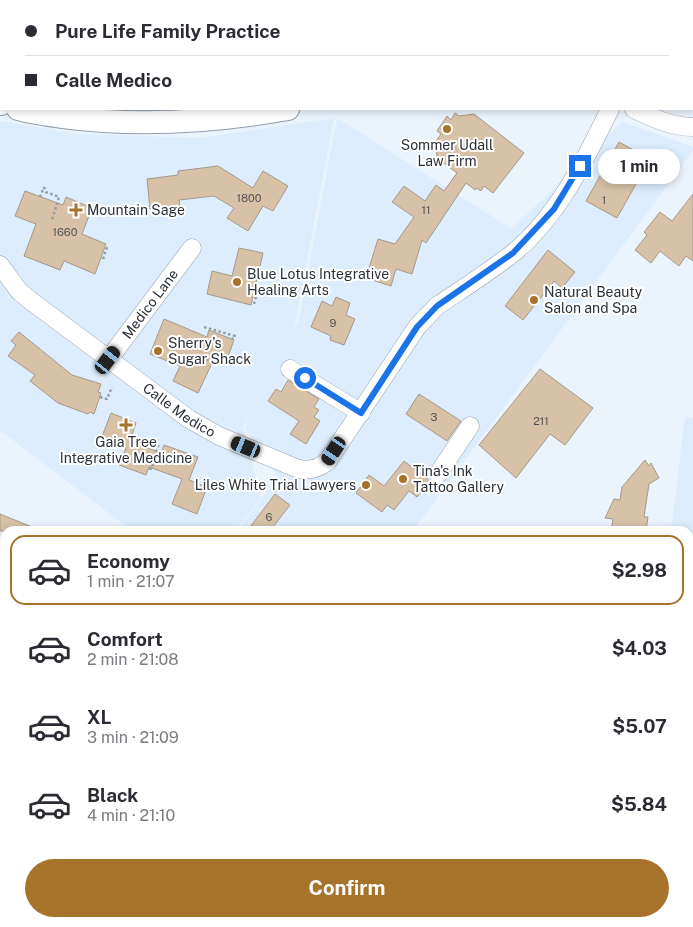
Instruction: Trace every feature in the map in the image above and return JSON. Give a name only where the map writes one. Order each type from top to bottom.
[{"type":"main road","points":[[21,110],[85,120],[150,122],[223,118],[281,110]]},
{"type":"street","name":"Calle Medico","points":[[0,265],[19,291],[189,420],[218,436],[304,470],[317,468],[327,462],[426,316],[437,306],[513,253],[554,209],[589,151],[610,110]]},
{"type":"street","points":[[636,110],[668,124],[693,127]]},
{"type":"street","name":"Medico Lane","points":[[108,360],[192,248]]},
{"type":"street","points":[[290,369],[361,413]]},
{"type":"street","points":[[438,474],[470,426]]},
{"type":"path","points":[[40,197],[44,187],[46,192],[59,197],[52,220]]},
{"type":"path","points":[[103,259],[107,248],[105,247]]},
{"type":"path","points":[[254,291],[257,292],[254,304]]},
{"type":"path","points":[[204,326],[235,336],[232,339]]},
{"type":"path","points":[[198,360],[200,357],[212,361]]},
{"type":"path","points":[[100,397],[107,399],[112,387]]},
{"type":"path","points":[[149,468],[151,469],[160,444]]},
{"type":"shaded area","points":[[334,118],[294,329],[299,320],[337,118],[512,229],[622,122],[693,147],[693,150],[417,526],[241,526],[278,477],[245,428],[251,414],[243,428],[261,498],[239,526],[125,526],[0,430],[0,121],[78,134],[199,138]]},
{"type":"shaded area","points":[[685,417],[693,418],[693,526],[672,526]]},
{"type":"building","points":[[455,113],[459,116],[474,114],[524,153],[493,193],[484,186],[481,191],[476,188],[475,190],[466,183],[426,243],[422,240],[412,274],[396,269],[391,286],[366,278],[378,239],[395,244],[414,217],[392,202],[404,186],[425,201],[436,185],[444,191],[457,173],[437,158],[436,141],[441,134],[437,131],[447,116],[451,120]]},
{"type":"building","points":[[619,142],[650,159],[617,218],[586,201]]},
{"type":"building","points":[[218,166],[253,188],[263,171],[288,186],[273,211],[263,206],[248,231],[227,218],[234,208],[214,196],[179,200],[180,206],[150,209],[147,179],[178,175],[178,171]]},
{"type":"building","points":[[25,191],[63,205],[66,197],[92,208],[82,234],[106,244],[95,274],[64,261],[60,270],[24,256],[36,224],[15,216]]},
{"type":"building","points":[[693,194],[693,261],[686,256],[679,266],[660,251],[651,263],[635,250],[647,235],[644,232],[660,212],[672,221]]},
{"type":"building","points":[[239,248],[263,253],[251,305],[207,294],[212,271],[232,276]]},
{"type":"building","points":[[548,250],[575,272],[562,288],[554,281],[523,320],[505,306]]},
{"type":"building","points":[[336,297],[350,303],[346,315],[355,319],[344,345],[330,340],[331,336],[311,327],[322,301],[332,306]]},
{"type":"building","points":[[164,319],[207,337],[209,330],[234,340],[225,365],[213,361],[198,393],[173,381],[180,366],[150,354]]},
{"type":"building","points":[[19,332],[72,375],[101,384],[98,392],[101,393],[94,414],[90,412],[88,414],[58,403],[30,381],[35,375],[8,356],[16,345],[11,341]]},
{"type":"building","points":[[540,369],[593,408],[565,445],[550,434],[516,478],[479,445]]},
{"type":"building","points":[[288,380],[319,399],[314,407],[319,410],[314,417],[320,421],[306,444],[290,434],[299,421],[268,401],[276,389],[281,392]]},
{"type":"building","points":[[419,394],[461,421],[447,441],[406,414]]},
{"type":"building","points":[[111,413],[136,423],[130,441],[161,453],[164,445],[198,457],[189,480],[207,487],[197,514],[172,504],[182,479],[149,467],[146,475],[119,465],[126,448],[101,439]]},
{"type":"building","points":[[645,460],[649,466],[651,463],[659,478],[649,484],[644,517],[648,517],[647,526],[612,526],[613,519],[605,518],[614,499],[620,500],[622,487]]},
{"type":"building","points":[[404,461],[430,481],[417,497],[409,491],[394,510],[387,505],[382,512],[356,493],[369,475],[384,486]]},
{"type":"building","points":[[275,494],[290,505],[274,526],[251,526]]},
{"type":"building","points":[[0,514],[30,526],[0,526]]},
{"type":"place","name":"Sommer Udall Law Firm","points":[[447,129]]},
{"type":"place","name":"Mountain Sage","points":[[76,210]]},
{"type":"place","name":"Blue Lotus Integrative Healing Arts","points":[[237,282]]},
{"type":"place","name":"Natural Beauty Salon and Spa","points":[[534,300]]},
{"type":"place","name":"Sherry's Sugar Shack","points":[[158,351]]},
{"type":"place","name":"Gaia Tree Integrative Medicine","points":[[126,425]]},
{"type":"place","name":"Tina's Ink Tattoo Gallery","points":[[403,479]]},
{"type":"place","name":"Liles White Trial Lawyers","points":[[366,485]]},
{"type":"route","points":[[305,378],[361,413],[426,316],[437,306],[513,253],[534,233],[554,209],[580,166]]}]
